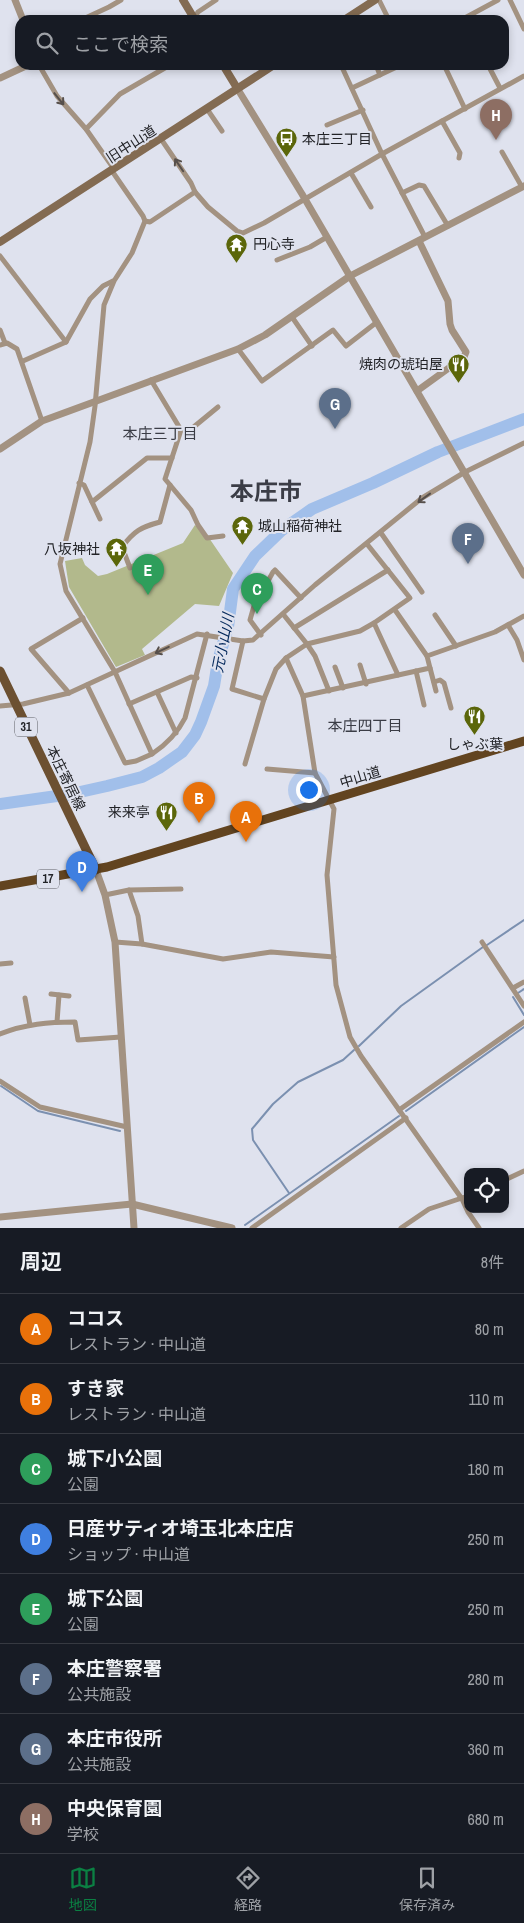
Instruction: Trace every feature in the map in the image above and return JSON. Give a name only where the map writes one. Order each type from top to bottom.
[{"type":"highway","name":"中山道","points":[[0,886],[96,870],[524,741]]},
{"type":"main road","points":[[183,0],[192,15]]},
{"type":"main road","points":[[357,15],[377,0]]},
{"type":"main road","points":[[226,70],[237,88]]},
{"type":"main road","name":"旧中山道","points":[[0,242],[266,70]]},
{"type":"main road","name":"本庄寄居線","points":[[0,671],[96,870]]},
{"type":"street","points":[[15,0],[21,15]]},
{"type":"street","points":[[93,15],[121,0]]},
{"type":"street","points":[[196,15],[216,0]]},
{"type":"street","points":[[377,0],[386,15]]},
{"type":"street","points":[[472,15],[498,0]]},
{"type":"street","points":[[510,0],[524,29]]},
{"type":"street","points":[[0,78],[17,70]]},
{"type":"street","points":[[42,70],[57,96],[86,129],[145,221],[132,253],[114,281],[104,305],[90,442],[60,564],[66,591],[115,672],[152,754]]},
{"type":"street","points":[[86,129],[120,94],[161,70]]},
{"type":"street","points":[[343,70],[382,154],[402,192],[448,301],[452,330],[466,352],[464,357],[417,391]]},
{"type":"street","points":[[378,70],[380,75]]},
{"type":"street","points":[[352,88],[390,70]]},
{"type":"street","points":[[446,70],[465,108]]},
{"type":"street","points":[[491,70],[500,88]]},
{"type":"street","points":[[161,139],[195,192],[208,207],[242,233],[264,223],[382,154],[524,76]]},
{"type":"street","points":[[237,88],[305,199],[524,574]]},
{"type":"street","points":[[207,109],[222,131]]},
{"type":"street","points":[[326,125],[363,110]]},
{"type":"street","points":[[442,121],[460,152],[459,158]]},
{"type":"street","points":[[0,449],[42,421],[238,349],[266,335],[350,276],[523,187],[502,152]]},
{"type":"street","points":[[351,173],[371,207]]},
{"type":"street","points":[[402,192],[424,186],[448,226]]},
{"type":"street","points":[[145,221],[150,222],[195,192]]},
{"type":"street","points":[[277,260],[310,247],[327,237]]},
{"type":"street","points":[[0,256],[66,342]]},
{"type":"street","points":[[23,361],[66,342],[90,299],[103,286],[114,281]]},
{"type":"street","points":[[292,317],[312,346]]},
{"type":"street","points":[[238,349],[262,381],[333,330],[346,346],[377,322]]},
{"type":"street","points":[[0,330],[2,344],[7,343],[17,349],[23,361],[42,421]]},
{"type":"street","points":[[151,380],[181,430],[166,479],[191,510],[207,538],[223,536]]},
{"type":"street","points":[[181,430],[190,430],[218,406]]},
{"type":"street","points":[[0,706],[16,705],[69,693],[197,634],[207,634],[243,641],[253,640],[315,585],[422,498],[465,472],[524,443]]},
{"type":"street","points":[[92,502],[147,458],[172,458]]},
{"type":"street","points":[[79,483],[84,486],[100,519]]},
{"type":"street","points":[[130,568],[122,547],[133,533],[139,529],[160,522],[170,485]]},
{"type":"street","points":[[381,533],[422,592]]},
{"type":"street","points":[[246,764],[264,699],[276,668],[286,658],[307,644],[360,631],[395,610],[410,598],[367,544]]},
{"type":"street","points":[[261,634],[250,623],[250,620],[254,606],[275,570],[301,598]]},
{"type":"street","points":[[294,628],[388,570]]},
{"type":"street","points":[[395,610],[427,656],[436,691]]},
{"type":"street","points":[[283,614],[315,656],[329,691]]},
{"type":"street","points":[[435,615],[456,646]]},
{"type":"street","points":[[427,656],[495,632],[524,616]]},
{"type":"street","points":[[69,693],[30,649],[83,618]]},
{"type":"street","points":[[374,623],[398,675]]},
{"type":"street","points":[[508,625],[517,640],[524,660]]},
{"type":"street","points":[[87,685],[125,763],[136,761],[152,754],[176,733],[188,710],[207,634]]},
{"type":"street","points":[[243,641],[232,689],[264,699]]},
{"type":"street","points":[[286,658],[304,696],[315,773],[334,809],[327,875],[336,985],[350,1037],[399,1110],[464,1196]]},
{"type":"street","points":[[360,665],[366,684]]},
{"type":"street","points":[[335,667],[343,688]]},
{"type":"street","points":[[304,696],[366,684],[430,668]]},
{"type":"street","points":[[416,671],[424,705]]},
{"type":"street","points":[[129,704],[191,677],[197,678]]},
{"type":"street","points":[[434,682],[440,680],[444,683],[452,708]]},
{"type":"street","points":[[157,692],[176,733]]},
{"type":"street","points":[[267,769],[315,773]]},
{"type":"street","points":[[96,870],[105,896],[115,942],[134,1228]]},
{"type":"street","points":[[105,896],[128,890],[181,889]]},
{"type":"street","points":[[128,890],[138,916],[142,944]]},
{"type":"street","points":[[115,942],[142,944],[223,958],[271,952],[334,957]]},
{"type":"street","points":[[482,942],[524,1006]]},
{"type":"street","points":[[0,964],[11,964]]},
{"type":"street","points":[[513,988],[524,982]]},
{"type":"street","points":[[51,994],[69,996]]},
{"type":"street","points":[[57,1022],[59,995]]},
{"type":"street","points":[[25,998],[30,1025]]},
{"type":"street","points":[[0,1034],[30,1025],[75,1022],[78,1040],[122,1037]]},
{"type":"street","points":[[399,1110],[524,1022]]},
{"type":"street","points":[[0,1081],[40,1107],[127,1126]]},
{"type":"street","points":[[252,1228],[406,1118]]},
{"type":"street","points":[[509,1178],[524,1171]]},
{"type":"street","points":[[401,1228],[429,1209],[464,1197]]},
{"type":"street","points":[[0,1217],[132,1204],[232,1228]]},
{"type":"street","points":[[469,1213],[479,1228]]},
{"type":"green space","points":[[195,525],[207,535],[233,573],[219,606],[195,604],[142,649],[145,655],[116,667],[69,587],[65,561],[82,558],[85,565],[98,576],[107,574],[183,543]]},
{"type":"waterway","name":"元小山川","points":[[0,804],[71,794],[142,777],[182,752],[195,735],[214,686],[218,661],[228,627],[233,589],[255,556],[282,530],[312,509],[438,452],[524,419]]},
{"type":"waterway","points":[[487,945],[524,920]]},
{"type":"waterway","points":[[359,1046],[401,1006],[483,947]]},
{"type":"waterway","points":[[518,993],[524,989]]},
{"type":"waterway","points":[[513,997],[524,1015]]},
{"type":"waterway","points":[[406,1111],[524,1027]]},
{"type":"waterway","points":[[289,1193],[253,1140],[252,1129],[273,1104],[298,1082],[343,1060],[354,1050]]},
{"type":"waterway","points":[[1,1086],[38,1111],[120,1131]]},
{"type":"waterway","points":[[245,1225],[399,1116]]},
{"type":"place","name":"中央保育園","points":[[496,140]]},
{"type":"place","name":"本庄三丁目","points":[[286,158]]},
{"type":"place","name":"円心寺","points":[[237,263]]},
{"type":"place","name":"焼肉の琥珀屋","points":[[459,383]]},
{"type":"place","name":"本庄市役所","points":[[335,429]]},
{"type":"place","name":"城山稲荷神社","points":[[242,545]]},
{"type":"place","name":"本庄警察署","points":[[468,564]]},
{"type":"place","name":"八坂神社","points":[[116,568]]},
{"type":"place","name":"城下公園","points":[[148,595]]},
{"type":"place","name":"城下小公園","points":[[257,614]]},
{"type":"place","name":"しゃぶ葉","points":[[475,735]]},
{"type":"place","name":"すき家","points":[[199,823]]},
{"type":"place","name":"来来亭","points":[[166,831]]},
{"type":"place","name":"ココス","points":[[246,842]]},
{"type":"place","name":"日産サティオ埼玉北本庄店","points":[[82,892]]},
{"type":"district","name":"本庄三丁目","points":[[160,434]]},
{"type":"district","name":"本庄市","points":[[266,492]]},
{"type":"district","name":"本庄四丁目","points":[[365,726]]}]
